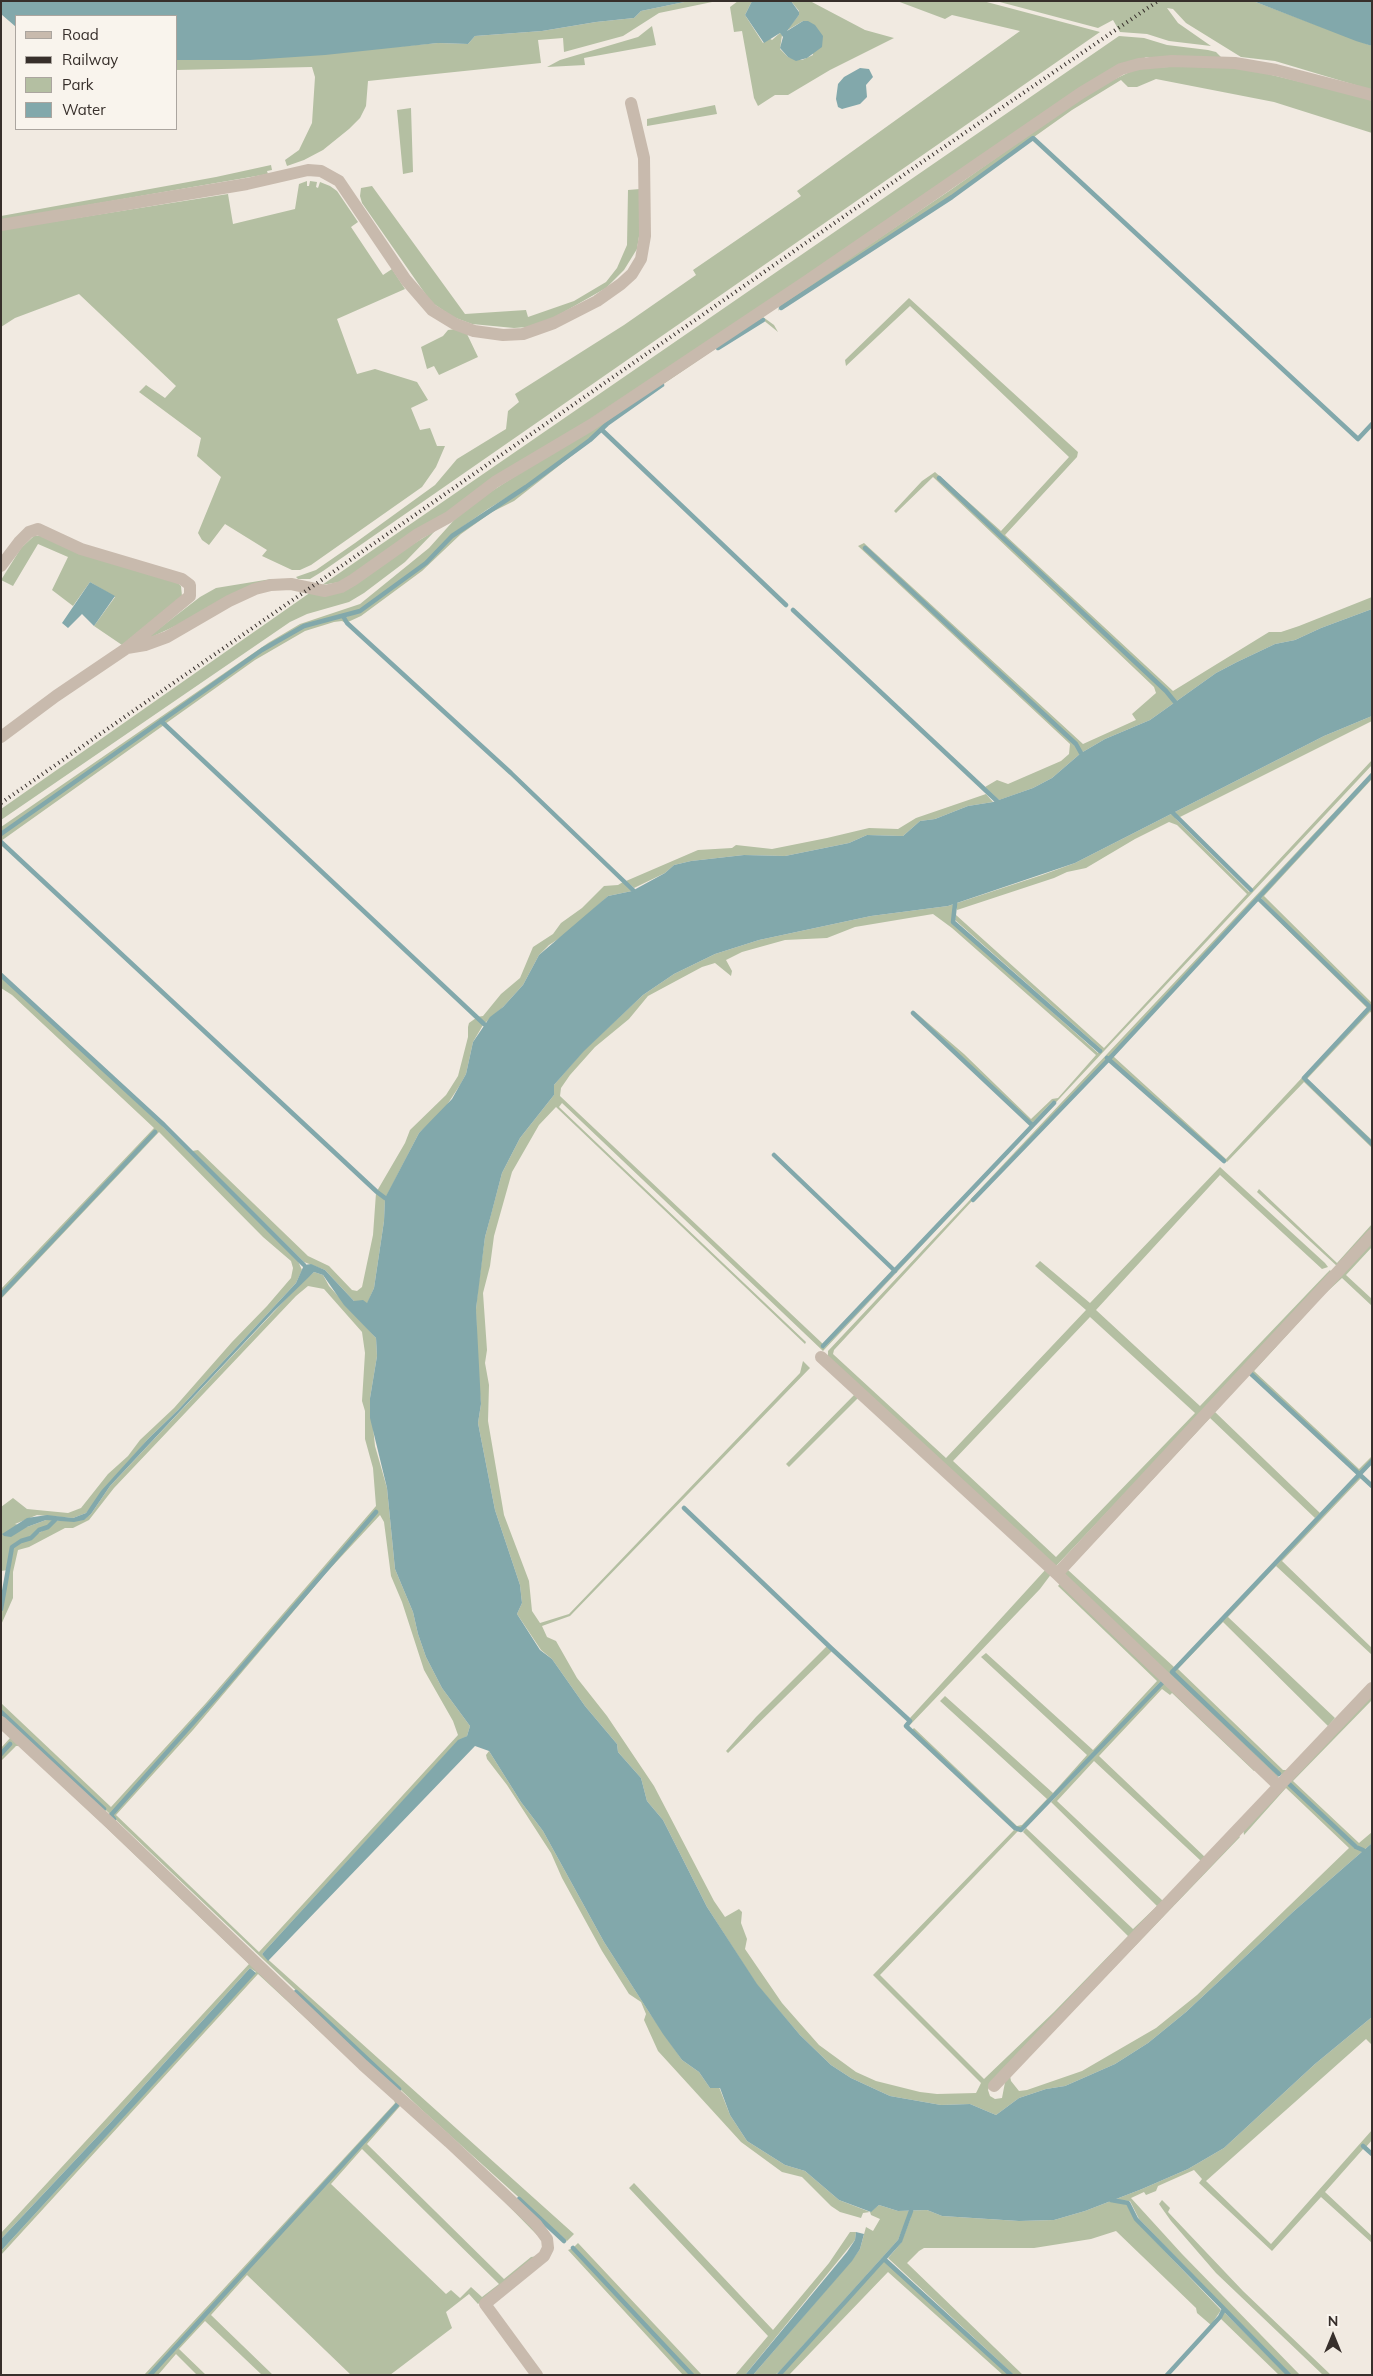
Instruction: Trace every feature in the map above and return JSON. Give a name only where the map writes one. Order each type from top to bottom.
[{"type":"street","points":[[127,648],[145,645],[167,637],[229,601],[255,589],[271,585],[291,584],[325,591],[341,587],[418,534],[449,517],[495,482],[591,425],[807,281],[1081,93],[1121,69],[1139,64],[1172,60],[1235,63],[1276,70],[1372,95]]},
{"type":"street","points":[[1,225],[247,184],[308,170],[321,171],[340,181],[406,280],[432,310],[455,324],[474,331],[503,335],[523,334],[554,323],[597,301],[622,284],[632,274],[641,259],[645,236],[644,158],[631,103]]},
{"type":"street","points":[[1,566],[19,542],[29,532],[38,529],[81,550],[182,579],[190,585],[190,596],[127,648],[56,696],[1,737]]},
{"type":"street","points":[[1057,1574],[1372,1235]]},
{"type":"street","points":[[822,1357],[1057,1574],[1280,1786]]},
{"type":"street","points":[[994,2086],[1372,1688]]},
{"type":"street","points":[[1,1722],[110,1823],[356,2059],[449,2142],[536,2224],[546,2239],[548,2248],[544,2256],[485,2304],[537,2375]]},
{"type":"green space","points":[[689,1],[717,1],[659,13],[623,36],[564,52],[563,38],[538,40],[541,63],[368,81],[366,106],[360,118],[323,150],[287,166],[285,160],[299,150],[312,123],[315,77],[312,67],[178,70],[178,60],[282,57],[438,43],[468,44],[475,36],[542,31],[634,18],[641,11]]},
{"type":"green space","points":[[738,1],[752,1],[745,15],[763,43],[769,38],[772,40],[780,33],[782,35],[780,49],[788,57],[802,60],[813,55],[803,21],[786,31],[799,15],[799,11],[791,1],[810,1],[865,30],[894,38],[830,70],[788,95],[775,95],[758,106],[754,98],[742,31],[734,32],[730,7]]},
{"type":"green space","points":[[897,1],[983,1],[1100,32],[323,571],[310,579],[298,579],[296,577],[316,570],[355,543],[435,485],[457,459],[506,429],[508,411],[519,402],[515,394],[624,325],[696,275],[693,270],[801,196],[797,191],[1020,31],[952,15],[945,19]]},
{"type":"green space","points":[[996,1],[1253,1],[1372,46],[1372,90],[1275,61],[1241,57],[1186,23],[1173,9],[1167,8],[1178,23],[1211,46],[1169,41],[1147,34],[1120,32],[1113,20],[1098,28]]},
{"type":"green space","points":[[652,26],[656,45],[584,58],[585,65],[547,67],[560,60],[638,37]]},
{"type":"green space","points":[[1119,36],[1144,38],[1167,45],[1208,50],[1216,52],[1223,59],[1146,57],[902,213],[346,581],[322,585]]},
{"type":"green space","points":[[1230,65],[1372,99],[1372,133],[1274,102],[1156,79],[1137,87],[1128,87],[1121,80],[1072,110],[951,196],[781,307],[778,311],[780,305],[952,189],[1092,90],[1138,68]]},
{"type":"green space","points":[[715,105],[717,114],[647,126],[647,119]]},
{"type":"green space","points":[[411,108],[413,172],[403,174],[397,110]]},
{"type":"green space","points":[[271,165],[272,170],[267,171],[268,174],[1,220],[1,216],[216,177]]},
{"type":"green space","points":[[307,181],[307,186],[309,186],[310,181],[317,182],[316,187],[318,188],[320,182],[337,191],[358,222],[351,227],[383,275],[392,269],[405,289],[337,319],[357,374],[375,369],[417,382],[428,400],[411,408],[420,430],[430,428],[437,446],[445,446],[436,467],[422,487],[311,565],[300,570],[292,570],[262,556],[267,550],[225,524],[209,545],[202,540],[198,533],[221,477],[197,456],[201,438],[139,392],[146,385],[165,398],[176,386],[79,294],[15,318],[1,327],[1,230],[228,194],[233,224],[295,209],[299,184]]},
{"type":"green space","points":[[372,186],[465,314],[526,310],[528,317],[574,301],[606,282],[617,268],[627,245],[628,190],[640,189],[641,224],[637,249],[624,270],[606,288],[555,317],[527,327],[514,328],[472,324],[453,317],[431,302],[362,203],[360,196],[361,188]]},
{"type":"green space","points":[[909,298],[1078,452],[1077,457],[1005,535],[1173,691],[1269,632],[1281,632],[1299,626],[1372,597],[1372,609],[1295,640],[1275,644],[1237,662],[1216,673],[1150,720],[1105,739],[1081,753],[1052,778],[1033,788],[999,800],[985,787],[997,780],[1008,784],[1061,761],[1069,754],[1070,744],[858,546],[864,543],[1083,744],[1136,720],[1132,714],[1156,693],[1154,687],[933,477],[896,513],[894,511],[922,481],[935,472],[1001,531],[1069,457],[910,306],[846,366],[845,360]]},
{"type":"green space","points":[[763,317],[774,325],[778,332],[762,319],[737,334],[606,423],[587,441],[524,487],[452,534],[425,562],[359,610],[301,626],[258,652],[1,832],[1,827],[268,643],[300,624],[360,604],[429,548],[464,509]]},
{"type":"green space","points":[[456,329],[467,334],[478,357],[439,375],[434,366],[427,369],[421,347],[443,336],[448,330]]},
{"type":"green space","points":[[602,432],[514,501],[492,512],[461,534],[422,571],[361,616],[348,622],[345,617],[361,612],[426,564],[451,538],[491,510],[528,488]]},
{"type":"green space","points":[[436,530],[405,562],[364,593],[349,602],[307,614],[290,622],[1,820],[1,809],[311,592],[322,595],[389,559]]},
{"type":"green space","points":[[34,536],[41,536],[177,582],[181,586],[182,596],[122,645],[94,626],[115,597],[90,582],[73,606],[52,590],[68,557],[38,544],[13,586],[1,580],[21,548]]},
{"type":"green space","points":[[271,579],[268,583],[143,641],[200,597],[216,588]]},
{"type":"green space","points":[[343,617],[347,624],[342,621],[334,622],[305,631],[255,660],[165,724],[162,721],[251,658],[287,637],[311,624]]},
{"type":"green space","points":[[1372,716],[1372,721],[1180,817],[1173,813],[1324,736]]},
{"type":"green space","points":[[161,722],[164,725],[1,841],[1,834]]},
{"type":"green space","points":[[1372,760],[1372,765],[1055,1103],[1055,1101],[1052,1102],[1032,1123],[914,1011],[964,1054],[1031,1119],[1052,1099],[1058,1098],[1096,1055],[952,928],[933,914],[855,927],[827,938],[785,940],[742,952],[726,960],[732,971],[731,976],[715,963],[702,967],[648,996],[629,1019],[595,1047],[570,1075],[561,1088],[560,1096],[823,1344],[824,1348],[998,1164],[823,1351],[562,1103],[559,1107],[806,1342],[805,1344],[556,1107],[539,1125],[512,1172],[494,1236],[490,1266],[483,1293],[487,1350],[485,1363],[489,1385],[488,1421],[504,1515],[529,1581],[532,1611],[540,1623],[569,1614],[800,1373],[803,1361],[810,1368],[570,1616],[542,1626],[547,1637],[556,1641],[577,1678],[607,1716],[654,1786],[714,1901],[725,1917],[739,1909],[742,1912],[741,1923],[747,1939],[745,1949],[782,2003],[819,2045],[856,2072],[876,2081],[920,2092],[937,2094],[976,2093],[981,2083],[873,1975],[1014,1830],[1018,1831],[880,1975],[984,2079],[1054,2012],[1128,1936],[1023,1832],[1026,1828],[1133,1929],[1157,1906],[1051,1802],[1165,1681],[1256,1769],[1254,1771],[1172,1693],[1170,1695],[1162,1689],[1099,1756],[1207,1859],[990,2085],[988,2090],[990,2096],[995,2099],[1002,2098],[1006,2077],[1236,1835],[1240,1837],[1010,2076],[1011,2081],[1019,2091],[1082,2071],[1156,2028],[1197,1995],[1349,1848],[1286,1788],[1244,1835],[1243,1828],[1372,1690],[1372,1700],[1293,1781],[1359,1843],[1372,1832],[1372,1843],[1294,1911],[1186,2012],[1148,2043],[1115,2064],[1065,2086],[1046,2089],[1019,2098],[996,2115],[970,2104],[941,2105],[890,2096],[851,2078],[831,2065],[800,2035],[757,1985],[707,1907],[663,1820],[647,1801],[641,1778],[618,1752],[617,1744],[585,1706],[552,1659],[541,1650],[517,1614],[522,1603],[520,1585],[495,1510],[478,1423],[481,1404],[477,1366],[476,1309],[485,1237],[502,1173],[520,1138],[554,1095],[554,1085],[584,1050],[643,995],[674,974],[715,954],[759,940],[871,916],[948,906],[1075,863],[1173,813],[1176,819],[1249,892]],"holes":[[[1169,822],[1177,825],[1247,894],[1104,1048],[956,915],[955,920],[1101,1049],[1098,1053],[952,922],[955,905],[957,910],[1067,872],[1086,868],[1135,839]],[[1094,1761],[1201,1861],[1163,1901],[1057,1801]],[[1287,1783],[1290,1783],[1362,1850],[1354,1848]]]},
{"type":"green space","points":[[1372,772],[1108,1058],[834,1350],[833,1354],[946,1458],[1086,1310],[1035,1266],[1040,1261],[1090,1303],[1220,1167],[1328,1267],[1322,1269],[1220,1175],[1096,1310],[1200,1406],[1330,1270],[1333,1274],[1056,1566],[828,1358],[828,1351]],"holes":[[[1090,1317],[1195,1413],[1056,1557],[953,1461]]]},
{"type":"green space","points":[[1372,776],[1372,779],[1264,896],[1372,1003],[1372,1008],[1260,897]]},
{"type":"green space","points":[[986,794],[993,802],[968,806],[935,819],[920,821],[903,836],[867,835],[849,843],[785,856],[744,855],[691,861],[674,865],[665,873],[634,888],[626,881],[698,850],[732,848],[736,845],[772,849],[869,828],[898,829],[916,818]]},
{"type":"green space","points":[[623,882],[632,891],[608,896],[569,932],[549,945],[539,955],[523,985],[503,1007],[485,1023],[477,1017],[483,1016],[501,994],[520,978],[533,947],[553,934],[561,923],[582,908],[604,886],[618,885]]},
{"type":"green space","points":[[1258,899],[1369,1007],[1303,1078],[1372,1148],[1304,1082],[1227,1162],[1110,1059],[1113,1056],[1226,1159],[1367,1008]]},
{"type":"green space","points":[[1,976],[162,1126],[298,1261],[302,1270],[296,1283],[178,1410],[148,1439],[86,1513],[73,1518],[37,1515],[15,1524],[27,1527],[46,1520],[53,1520],[51,1525],[38,1530],[31,1537],[15,1543],[11,1550],[8,1570],[1,1571],[1,1507],[13,1498],[27,1509],[68,1513],[81,1508],[108,1474],[174,1408],[232,1342],[267,1306],[291,1278],[293,1268],[291,1261],[263,1237],[159,1132],[1,1299],[1,1296],[156,1133],[154,1132],[1,1293],[1,1289],[154,1128],[12,995],[1,988]]},
{"type":"green space","points":[[1370,1008],[1372,1013],[1370,1012],[1307,1079],[1372,1140],[1372,1143],[1305,1078]]},
{"type":"green space","points":[[476,1018],[483,1025],[473,1042],[466,1074],[443,1111],[419,1133],[386,1197],[377,1191],[405,1143],[410,1130],[446,1095],[458,1076],[468,1037],[469,1023]]},
{"type":"green space","points":[[198,1150],[308,1256],[329,1266],[352,1290],[357,1291],[362,1287],[373,1235],[376,1193],[385,1199],[384,1221],[374,1288],[367,1304],[354,1301],[325,1270],[304,1262],[192,1151]]},
{"type":"green space","points":[[1259,1189],[1337,1263],[1372,1224],[1372,1232],[1338,1267],[1257,1192]]},
{"type":"green space","points":[[1372,1240],[1372,1247],[1346,1275],[1372,1299],[1372,1306],[1342,1278],[1317,1301]]},
{"type":"green space","points":[[314,1272],[323,1275],[329,1286],[376,1338],[377,1356],[370,1398],[375,1446],[387,1488],[395,1569],[413,1612],[426,1657],[442,1688],[470,1726],[467,1736],[458,1741],[262,1954],[574,2234],[567,2241],[422,2110],[112,1816],[196,1722],[377,1511],[110,1814],[1,1711],[1,1703],[111,1807],[206,1703],[376,1506],[373,1468],[365,1439],[365,1411],[362,1401],[365,1353],[362,1332],[324,1289],[308,1286],[296,1296],[114,1488],[89,1520],[73,1528],[65,1528],[29,1547],[18,1550],[13,1572],[13,1598],[1,1625],[1,1612],[14,1546],[50,1527],[56,1521],[83,1520],[91,1514],[110,1486],[301,1283]],"holes":[[[380,1515],[384,1522],[391,1576],[402,1602],[424,1670],[453,1721],[458,1735],[259,1952],[116,1815],[193,1730],[326,1573]]]},
{"type":"green space","points":[[1309,1306],[1310,1310],[1254,1371],[1359,1469],[1372,1456],[1372,1460],[1359,1473],[1249,1372],[1249,1375],[1215,1412],[1320,1513],[1315,1518],[1210,1418],[1068,1570],[1174,1667],[1171,1673],[1279,1777],[1272,1777],[1065,1577],[1064,1573],[1067,1564]]},
{"type":"green space","points":[[857,1392],[861,1395],[789,1467],[786,1464]]},
{"type":"green space","points":[[1359,1477],[1361,1478],[1282,1561],[1372,1648],[1372,1655],[1276,1566],[1228,1617],[1335,1718],[1328,1726],[1223,1622],[1178,1669],[1283,1770],[1290,1770],[1282,1775],[1173,1671]]},
{"type":"green space","points":[[1047,1568],[1052,1573],[1040,1589],[908,1727],[910,1718]]},
{"type":"green space","points":[[1062,1581],[1163,1679],[1021,1829],[1015,1827],[912,1730],[914,1728],[1017,1826],[1022,1825],[1047,1799],[940,1701],[945,1696],[1053,1793],[1087,1755],[981,1657],[986,1653],[1093,1750],[1157,1681],[1058,1586]]},
{"type":"green space","points":[[827,1646],[832,1651],[728,1753],[726,1751],[756,1717]]},
{"type":"green space","points":[[1,1726],[255,1968],[537,2230],[540,2235],[537,2235],[488,2185],[401,2105],[367,2144],[504,2279],[531,2257],[539,2256],[478,2304],[469,2294],[446,2312],[452,2328],[390,2375],[351,2375],[247,2275],[211,2315],[273,2375],[262,2375],[205,2321],[179,2349],[206,2375],[197,2375],[176,2354],[158,2375],[152,2375],[398,2104],[149,2375],[144,2375],[395,2103],[258,1974],[1,2255],[1,2251],[256,1972],[250,1968],[111,2122],[1,2239],[1,2233],[249,1964],[21,1746],[16,1746],[1,1761],[1,1756],[11,1744],[1,1752],[1,1748],[10,1738],[1,1729]],"holes":[[[362,2149],[499,2284],[482,2297],[471,2287],[460,2298],[451,2290],[446,2294],[331,2184]]]},
{"type":"green space","points":[[489,1751],[521,1802],[543,1831],[604,1942],[649,2012],[682,2060],[699,2072],[710,2088],[719,2087],[730,2115],[747,2141],[785,2165],[805,2171],[839,2200],[870,2212],[863,2213],[861,2218],[840,2212],[831,2206],[802,2177],[782,2172],[741,2142],[658,2051],[644,2020],[646,2014],[641,2002],[629,1994],[602,1951],[562,1878],[551,1853],[507,1785],[487,1759],[486,1755]]},
{"type":"green space","points":[[1372,2017],[1372,2045],[1366,2039],[1206,2181],[1271,2244],[1372,2130],[1372,2140],[1366,2147],[1362,2145],[1364,2148],[1325,2192],[1372,2236],[1372,2243],[1321,2197],[1272,2251],[1199,2183],[1202,2179],[1194,2170],[1158,2186],[1156,2191],[1146,2195],[1144,2192],[1131,2198],[1182,2254],[1300,2375],[1291,2375],[1225,2308],[1139,2219],[1130,2201],[1114,2200],[1127,2205],[1135,2220],[1221,2310],[1211,2325],[1197,2313],[1196,2308],[1116,2231],[1091,2239],[1034,2248],[924,2248],[919,2251],[907,2263],[1023,2375],[1014,2375],[888,2258],[901,2243],[911,2217],[910,2211],[898,2240],[780,2371],[775,2375],[753,2375],[852,2260],[860,2249],[866,2227],[873,2231],[880,2219],[871,2215],[870,2212],[879,2205],[898,2211],[927,2210],[942,2216],[1019,2221],[1054,2220],[1085,2211],[1142,2189],[1188,2169],[1224,2148],[1315,2064]]},
{"type":"green space","points":[[634,2183],[773,2330],[829,2263],[850,2232],[856,2232],[855,2240],[745,2375],[735,2375],[768,2336],[629,2188]]},
{"type":"green space","points":[[1162,2200],[1170,2208],[1168,2212],[1243,2291],[1331,2375],[1323,2375],[1216,2273],[1171,2221],[1159,2204]]},
{"type":"green space","points":[[578,2243],[702,2375],[693,2375],[574,2247]]},
{"type":"green space","points":[[573,2248],[690,2375],[683,2375],[568,2250]]},
{"type":"green space","points":[[884,2261],[1009,2375],[1003,2375],[888,2272],[789,2375],[781,2375]]},
{"type":"green space","points":[[1224,2312],[1287,2375],[1279,2375],[1221,2319]]},
{"type":"water","points":[[1,1],[689,1],[641,11],[634,18],[542,31],[475,36],[468,44],[438,43],[325,55],[250,60],[178,60],[178,15],[15,15],[15,26],[1,14]]},
{"type":"water","points":[[752,1],[791,1],[799,15],[787,31],[803,21],[808,21],[815,25],[823,36],[822,47],[807,58],[796,61],[788,57],[780,48],[783,37],[780,33],[764,43],[745,15]]},
{"type":"water","points":[[1253,1],[1372,1],[1372,46],[1356,41]]},
{"type":"water","points":[[860,68],[869,69],[873,77],[866,85],[867,97],[860,104],[842,109],[838,107],[836,99],[838,84],[844,77]]},
{"type":"water","points":[[90,582],[115,596],[94,626],[82,614],[68,628],[62,623]]},
{"type":"water","points":[[1372,609],[1372,716],[1324,736],[1075,863],[948,906],[871,916],[759,940],[715,954],[674,974],[643,995],[584,1051],[554,1085],[554,1095],[520,1138],[502,1173],[485,1237],[476,1309],[481,1404],[478,1423],[495,1510],[520,1585],[522,1603],[517,1614],[540,1650],[552,1659],[585,1706],[617,1744],[618,1752],[641,1778],[647,1801],[663,1820],[707,1907],[757,1984],[800,2035],[831,2065],[851,2078],[890,2096],[941,2105],[970,2104],[996,2115],[1019,2098],[1046,2089],[1065,2086],[1115,2064],[1148,2043],[1186,2012],[1294,1911],[1372,1843],[1372,2017],[1315,2064],[1224,2148],[1188,2169],[1142,2189],[1085,2211],[1054,2220],[1019,2221],[942,2216],[927,2210],[898,2211],[879,2205],[871,2212],[839,2200],[805,2171],[785,2165],[747,2141],[730,2115],[720,2088],[710,2088],[699,2072],[682,2060],[663,2034],[604,1942],[543,1831],[521,1802],[489,1751],[475,1746],[268,1961],[262,1954],[458,1740],[467,1736],[470,1726],[442,1688],[426,1657],[413,1612],[395,1569],[387,1488],[370,1418],[370,1398],[377,1356],[376,1338],[344,1305],[323,1275],[314,1272],[274,1311],[110,1486],[91,1514],[84,1520],[74,1522],[46,1520],[27,1527],[11,1537],[2,1534],[27,1518],[47,1515],[73,1518],[86,1513],[101,1491],[148,1439],[178,1410],[296,1283],[304,1265],[311,1264],[325,1270],[354,1301],[363,1300],[367,1303],[374,1288],[384,1221],[385,1198],[419,1133],[452,1099],[466,1074],[473,1042],[490,1017],[503,1007],[523,985],[539,955],[608,896],[632,891],[665,873],[674,865],[691,861],[744,855],[785,856],[849,843],[867,835],[903,836],[920,821],[935,819],[968,806],[993,802],[1033,788],[1052,778],[1081,753],[1105,739],[1150,720],[1216,673],[1275,644],[1295,640]]},
{"type":"water","points":[[250,1968],[256,1973],[1,2251],[1,2239],[111,2122]]},
{"type":"water","points":[[856,2232],[864,2234],[860,2249],[852,2261],[753,2375],[745,2375],[847,2252],[855,2240]]},
{"type":"waterway","points":[[781,308],[952,197],[1033,138],[1358,439],[1372,424]]},
{"type":"waterway","points":[[718,348],[763,320]]},
{"type":"waterway","points":[[1,834],[262,650],[304,626],[360,611],[426,563],[452,536],[526,487],[590,440],[607,424],[662,385]]},
{"type":"waterway","points":[[602,430],[786,605]]},
{"type":"waterway","points":[[939,478],[1166,691],[1175,702]]},
{"type":"waterway","points":[[865,548],[1076,744],[1081,753]]},
{"type":"waterway","points":[[793,610],[997,801]]},
{"type":"waterway","points":[[343,616],[347,623],[511,773],[633,890]]},
{"type":"waterway","points":[[161,721],[484,1024]]},
{"type":"waterway","points":[[973,1200],[1109,1059],[1372,775]]},
{"type":"waterway","points":[[1173,813],[1251,890]]},
{"type":"waterway","points":[[1,842],[385,1198]]},
{"type":"waterway","points":[[1258,898],[1372,1009]]},
{"type":"waterway","points":[[955,904],[953,922],[1100,1051]]},
{"type":"waterway","points":[[1,975],[164,1125],[304,1265]]},
{"type":"waterway","points":[[1370,1007],[1304,1078],[1372,1144]]},
{"type":"waterway","points":[[913,1013],[1032,1125]]},
{"type":"waterway","points":[[1107,1058],[1224,1161]]},
{"type":"waterway","points":[[823,1346],[1054,1103]]},
{"type":"waterway","points":[[1,1295],[155,1132]]},
{"type":"waterway","points":[[774,1155],[895,1271]]},
{"type":"waterway","points":[[1249,1372],[1372,1486]]},
{"type":"waterway","points":[[1279,1774],[1172,1672],[1372,1461]]},
{"type":"waterway","points":[[684,1508],[910,1721],[906,1726],[1015,1828],[1021,1830],[1164,1681]]},
{"type":"waterway","points":[[114,1819],[111,1815],[376,1512]]},
{"type":"waterway","points":[[1,1609],[12,1547],[21,1541],[31,1538],[39,1530],[48,1527],[55,1520]]},
{"type":"waterway","points":[[1,1712],[104,1809]]},
{"type":"waterway","points":[[1,1754],[10,1744]]},
{"type":"waterway","points":[[1288,1783],[1356,1847],[1363,1850]]},
{"type":"waterway","points":[[296,1992],[399,2089]]},
{"type":"waterway","points":[[150,2375],[397,2105]]},
{"type":"waterway","points":[[1363,2146],[1372,2154]]},
{"type":"waterway","points":[[519,2199],[564,2241]]},
{"type":"waterway","points":[[1111,2200],[1128,2203],[1136,2219],[1289,2375]]},
{"type":"waterway","points":[[779,2375],[900,2241],[911,2211]]},
{"type":"waterway","points":[[573,2248],[692,2375]]},
{"type":"waterway","points":[[884,2259],[1011,2375]]},
{"type":"waterway","points":[[1167,2375],[1220,2317],[1224,2309]]},
{"type":"railway","points":[[1,803],[925,160],[1158,1]]}]
